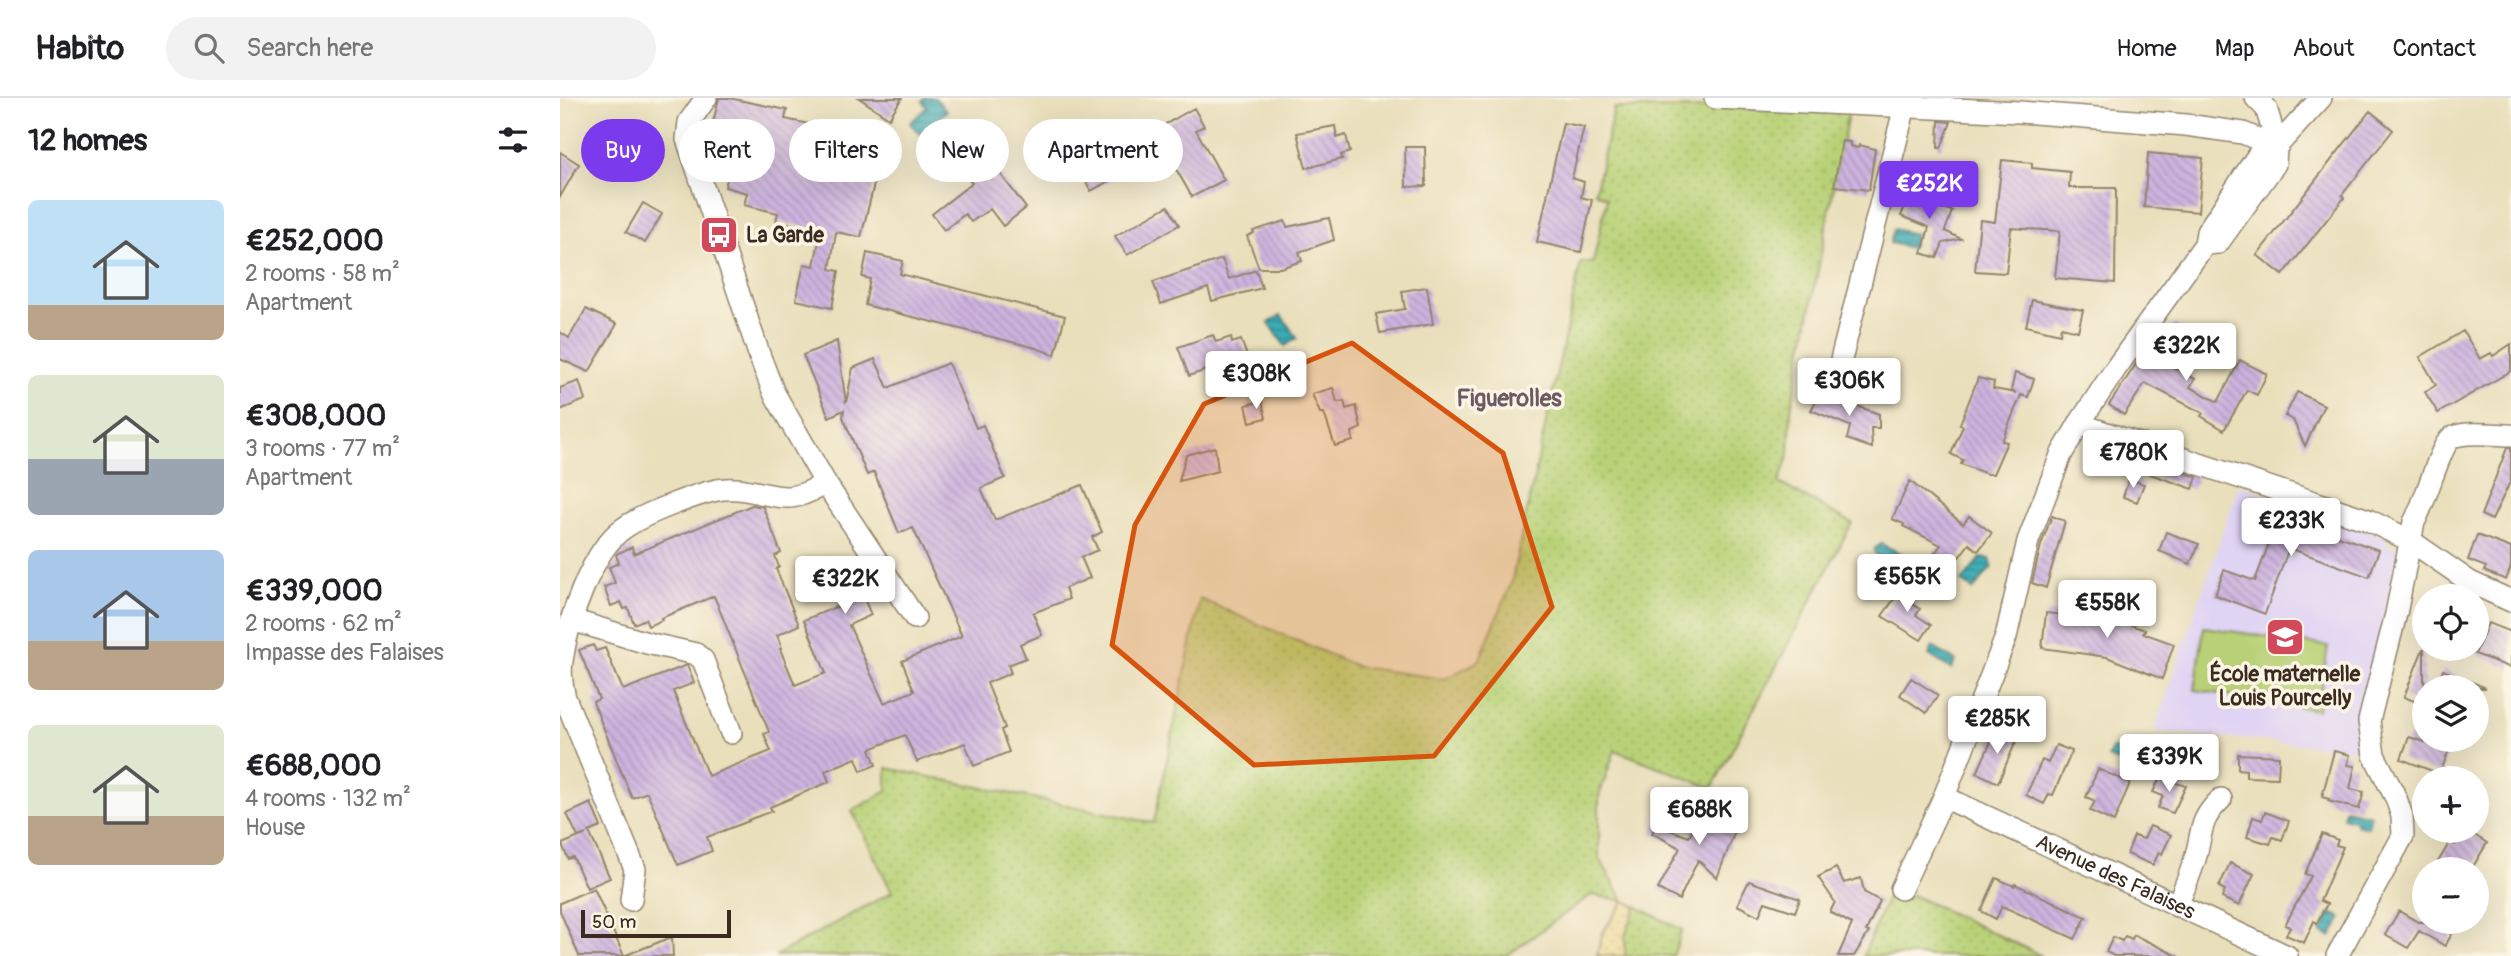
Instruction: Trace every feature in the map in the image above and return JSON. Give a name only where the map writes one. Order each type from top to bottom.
[{"type":"street","points":[[706,98],[690,122],[687,139],[774,393],[826,484],[915,618]]},
{"type":"street","points":[[1715,98],[1862,101],[2186,125],[2243,133],[2276,147]]},
{"type":"street","points":[[1901,889],[1944,797],[2006,638],[2028,541],[2061,455],[2078,424],[2116,368],[2205,244],[2218,243],[2274,164],[2276,147],[2266,108],[2256,98]]},
{"type":"street","points":[[2276,147],[2321,98]]},
{"type":"street","points":[[1840,364],[1905,106]]},
{"type":"street","points":[[2078,424],[2368,520],[2412,541],[2470,582],[2511,601]]},
{"type":"street","points":[[2337,956],[2403,836],[2402,816],[2396,798],[2374,755],[2369,721],[2412,541],[2414,522],[2450,439],[2464,434],[2511,435]]},
{"type":"street","points":[[631,900],[635,869],[565,698],[562,681],[562,663],[572,620],[602,551],[623,528],[654,513],[720,489],[740,488],[786,497],[799,495],[826,484]]},
{"type":"street","points":[[572,620],[647,643],[696,654],[703,660],[731,733]]},
{"type":"street","name":"Avenue des Falaises","points":[[1944,797],[2287,956]]},
{"type":"street","points":[[2177,906],[2195,858],[2202,825],[2208,811],[2221,799]]},
{"type":"highlighted area","points":[[1352,343],[1503,453],[1552,607],[1434,756],[1254,765],[1112,645],[1135,525],[1204,404]]},
{"type":"shaded area","name":"École maternelle Louis Pourcelly","points":[[2239,485],[2387,537],[2386,544],[2402,550],[2364,750],[2154,731]]},
{"type":"green space","points":[[1614,108],[1849,109],[1791,409],[1789,454],[1779,483],[1852,523],[1712,788],[1615,750],[1599,796],[1599,858],[1624,901],[1591,895],[1506,956],[775,956],[892,892],[852,811],[887,791],[887,768],[1154,823],[1200,599],[1358,667],[1445,679],[1479,661],[1511,584],[1581,262],[1593,263],[1607,198],[1595,192]]},
{"type":"green space","points":[[2204,627],[2328,646],[2318,710],[2195,690]]},
{"type":"green space","points":[[1890,890],[1905,897],[1910,894],[2042,956],[1863,956]]},
{"type":"green space","points":[[1636,906],[1682,930],[1673,956],[1625,956],[1625,936]]},
{"type":"sand","points":[[1624,901],[1636,906],[1625,936],[1625,956],[1597,956],[1602,934]]},
{"type":"water","points":[[925,98],[935,98],[947,111],[938,119],[916,119],[916,130],[910,123],[927,107],[922,101]]},
{"type":"water","points":[[1894,229],[1915,234],[1912,248],[1890,243]]},
{"type":"water","points":[[1281,315],[1297,338],[1285,346],[1269,323]]},
{"type":"water","points":[[1881,544],[1904,555],[1897,567],[1875,555],[1874,549]]},
{"type":"water","points":[[1981,558],[1990,559],[1992,567],[1973,590],[1962,581]]},
{"type":"water","points":[[1933,647],[1956,661],[1951,669],[1929,655]]},
{"type":"water","points":[[2113,748],[2136,758],[2131,768],[2108,757]]},
{"type":"water","points":[[2345,809],[2371,815],[2368,827],[2343,817]]},
{"type":"water","points":[[2331,913],[2342,918],[2331,937],[2321,932]]},
{"type":"building","points":[[719,98],[787,110],[785,119],[789,120],[789,182],[875,182],[861,237],[836,232],[830,269],[839,271],[832,308],[796,300],[804,264],[814,266],[821,230],[776,221],[778,213],[744,205],[747,193],[725,187],[726,182],[775,182],[775,119],[714,119]]},
{"type":"building","points":[[859,98],[902,98],[889,118]]},
{"type":"building","points":[[1194,108],[1204,126],[1196,130],[1224,180],[1192,197],[1183,181],[1183,119],[1175,119]]},
{"type":"building","points":[[2370,111],[2393,130],[2283,275],[2257,255]]},
{"type":"building","points":[[1939,121],[1951,122],[1941,148],[1938,148]]},
{"type":"building","points":[[1563,123],[1584,127],[1572,178],[1584,182],[1581,197],[1592,200],[1581,252],[1537,242]]},
{"type":"building","points":[[1335,126],[1337,138],[1346,135],[1350,152],[1341,155],[1342,159],[1306,168],[1297,133]]},
{"type":"building","points":[[1842,141],[1850,142],[1850,146],[1858,148],[1859,145],[1875,149],[1869,190],[1834,186]]},
{"type":"building","points":[[1405,147],[1425,147],[1426,186],[1406,187]]},
{"type":"building","points":[[560,152],[579,164],[560,197]]},
{"type":"building","points":[[2148,153],[2203,158],[2198,212],[2144,207]]},
{"type":"building","points":[[2002,160],[2032,163],[2032,168],[2070,172],[2069,188],[2116,188],[2115,283],[2055,278],[2060,231],[2011,228],[2006,273],[1975,271],[1980,220],[1995,222]]},
{"type":"building","points":[[1006,182],[1026,208],[1003,226],[990,209],[971,222],[965,214],[944,230],[932,214],[972,183]]},
{"type":"building","points":[[1086,182],[1107,182],[1091,191]]},
{"type":"building","points":[[1913,186],[1928,191],[1925,201],[1952,211],[1945,231],[1961,239],[1943,243],[1937,258],[1922,253],[1929,227],[1901,216]]},
{"type":"building","points":[[643,203],[662,214],[645,243],[626,232]]},
{"type":"building","points":[[1168,206],[1179,225],[1127,255],[1115,236]]},
{"type":"building","points":[[1329,218],[1334,240],[1299,252],[1302,261],[1280,268],[1259,268],[1247,236],[1254,233],[1253,231],[1285,221],[1287,227]]},
{"type":"building","points":[[867,253],[903,261],[900,274],[1065,316],[1055,355],[865,305],[870,279],[862,277]]},
{"type":"building","points":[[1222,259],[1229,279],[1256,270],[1262,288],[1212,301],[1208,288],[1161,304],[1153,282]]},
{"type":"building","points":[[1427,287],[1433,324],[1380,333],[1376,314],[1405,309],[1402,291]]},
{"type":"building","points":[[2032,300],[2083,310],[2078,331],[2061,327],[2060,334],[2026,326]]},
{"type":"building","points":[[586,309],[617,324],[589,372],[560,359],[560,332],[569,338]]},
{"type":"building","points":[[2175,324],[2189,332],[2167,364],[2195,379],[2190,387],[2218,402],[2240,360],[2267,374],[2257,395],[2247,390],[2224,430],[2201,416],[2203,413],[2145,383],[2124,415],[2109,405],[2148,346],[2156,352]]},
{"type":"building","points":[[2463,331],[2480,359],[2491,353],[2493,356],[2511,344],[2511,371],[2438,413],[2425,392],[2436,385],[2420,357]]},
{"type":"building","points":[[1213,335],[1216,342],[1231,337],[1232,343],[1241,340],[1247,356],[1189,376],[1178,347]]},
{"type":"building","points":[[837,341],[846,403],[853,368],[875,359],[888,388],[948,363],[976,428],[983,425],[1005,478],[981,488],[995,520],[1082,485],[1102,532],[1092,537],[1098,550],[1081,557],[1090,578],[1065,588],[1069,599],[1033,613],[1042,635],[1020,644],[1026,658],[1008,665],[1011,673],[987,683],[1005,728],[1001,730],[1009,752],[974,766],[965,743],[917,762],[905,735],[870,749],[876,765],[861,771],[856,758],[825,771],[829,782],[770,807],[772,811],[707,837],[712,851],[678,865],[647,792],[632,798],[593,702],[599,699],[579,650],[593,645],[596,651],[605,648],[623,690],[687,665],[694,683],[673,691],[708,776],[771,751],[764,734],[769,732],[714,596],[648,626],[645,619],[634,624],[628,608],[624,609],[621,602],[611,606],[604,587],[615,583],[609,567],[619,563],[616,555],[618,553],[632,547],[634,554],[752,505],[763,507],[781,553],[775,556],[779,567],[776,569],[799,625],[777,635],[795,685],[826,673],[804,620],[863,596],[871,615],[849,625],[884,703],[914,691],[902,661],[962,636],[913,528],[899,533],[874,472],[867,475],[843,417],[844,410],[829,417],[803,355]]},
{"type":"building","points":[[2015,373],[2034,379],[2028,397],[2021,395],[2002,441],[2007,442],[1993,474],[1961,464],[1963,460],[1951,454],[1978,378],[1994,382],[1993,389],[2016,393],[2011,391]]},
{"type":"building","points":[[579,381],[585,400],[560,410],[560,388]]},
{"type":"building","points":[[1333,388],[1337,402],[1344,401],[1346,409],[1356,406],[1361,428],[1352,432],[1353,441],[1335,446],[1324,413],[1320,413],[1312,394]]},
{"type":"building","points":[[2297,392],[2324,405],[2305,446],[2293,420],[2285,416]]},
{"type":"building","points":[[1821,393],[1879,414],[1879,428],[1871,428],[1872,448],[1847,439],[1850,426],[1811,410]]},
{"type":"building","points":[[1262,401],[1266,418],[1250,422],[1246,405]]},
{"type":"building","points":[[1215,447],[1218,471],[1179,481],[1186,455]]},
{"type":"building","points":[[2507,448],[2511,448],[2511,480],[2492,520],[2481,515]]},
{"type":"building","points":[[2148,461],[2197,477],[2193,489],[2144,472]]},
{"type":"building","points":[[2129,479],[2144,484],[2137,502],[2123,497]]},
{"type":"building","points":[[1910,481],[1963,524],[1969,516],[1992,533],[1978,551],[1969,544],[1948,572],[1933,561],[1933,555],[1941,545],[1892,519]]},
{"type":"building","points":[[2264,505],[2280,510],[2278,515],[2379,550],[2369,577],[2289,548],[2265,614],[2215,595],[2224,570],[2255,581],[2269,543],[2253,537]]},
{"type":"building","points":[[2052,516],[2065,521],[2046,588],[2032,583],[2041,545]]},
{"type":"building","points":[[2166,532],[2199,544],[2190,564],[2159,551]]},
{"type":"building","points":[[2477,535],[2511,548],[2511,567],[2506,580],[2484,571],[2486,567],[2468,560]]},
{"type":"building","points":[[1903,587],[1919,592],[1912,604],[1920,609],[1916,615],[1931,625],[1921,640],[1882,616]]},
{"type":"building","points":[[2093,604],[2121,607],[2116,620],[2174,644],[2162,679],[2107,657],[2042,648],[2046,613],[2092,618]]},
{"type":"building","points":[[2489,623],[2511,632],[2511,668],[2489,659]]},
{"type":"building","points":[[2418,661],[2424,661],[2424,675],[2413,675]]},
{"type":"building","points":[[2443,670],[2455,675],[2441,675]]},
{"type":"building","points":[[2412,677],[2412,700],[2404,697]]},
{"type":"building","points":[[1911,678],[1938,695],[1926,713],[1900,695]]},
{"type":"building","points":[[1997,728],[2017,739],[1998,783],[1977,773]]},
{"type":"building","points":[[2409,737],[2412,738],[2412,752],[2448,752],[2443,766],[2419,766],[2401,759]]},
{"type":"building","points":[[2056,745],[2072,751],[2053,795],[2049,794],[2044,804],[2026,795],[2042,760],[2048,763]]},
{"type":"building","points":[[2334,751],[2350,755],[2347,765],[2355,766],[2350,789],[2364,792],[2359,809],[2322,797]]},
{"type":"building","points":[[2238,754],[2279,756],[2278,778],[2246,777],[2246,770],[2238,769]]},
{"type":"building","points":[[2098,769],[2130,783],[2114,822],[2090,811],[2095,801],[2086,797]]},
{"type":"building","points":[[2160,778],[2186,786],[2173,813],[2158,808],[2163,796],[2153,792]]},
{"type":"building","points":[[1707,800],[1740,818],[1717,878],[1698,860],[1679,900],[1658,889],[1680,848],[1652,833],[1656,825],[1689,837]]},
{"type":"building","points":[[591,803],[601,827],[589,832],[610,878],[587,888],[573,857],[568,859],[562,844],[586,834],[578,837],[567,814]]},
{"type":"building","points":[[2265,812],[2289,821],[2282,840],[2273,837],[2270,844],[2247,837],[2253,817],[2262,820]]},
{"type":"building","points":[[2150,826],[2171,835],[2153,865],[2127,854],[2134,836],[2144,839]]},
{"type":"building","points":[[2322,834],[2338,840],[2336,845],[2343,847],[2320,901],[2327,904],[2317,923],[2314,921],[2304,943],[2286,935],[2290,927],[2285,925],[2311,876],[2305,874]]},
{"type":"building","points":[[2449,843],[2487,843],[2479,857],[2441,857]]},
{"type":"building","points":[[2230,863],[2254,874],[2239,906],[2222,898],[2225,890],[2219,887]]},
{"type":"building","points":[[1836,868],[1844,883],[1861,878],[1864,892],[1880,901],[1866,931],[1869,932],[1854,956],[1838,956],[1852,924],[1830,912],[1835,902],[1818,877]]},
{"type":"building","points":[[1996,878],[2086,917],[2075,939],[2002,906],[1996,919],[1981,911]]},
{"type":"building","points":[[1749,881],[1800,899],[1795,912],[1765,902],[1759,916],[1737,905]]},
{"type":"building","points":[[594,888],[624,956],[579,956],[560,911],[560,903]]},
{"type":"building","points":[[2399,911],[2412,919],[2412,934],[2417,934],[2408,948],[2385,935]]},
{"type":"building","points":[[2424,934],[2452,934],[2445,946]]},
{"type":"building","points":[[2134,935],[2178,956],[2114,956],[2106,952],[2113,937],[2122,941],[2125,936],[2132,939]]},
{"type":"building","points":[[672,937],[673,956],[626,956],[626,955]]},
{"type":"place","name":"La Garde","points":[[719,235]]},
{"type":"place","name":"École maternelle Louis Pourcelly","points":[[2285,637]]},
{"type":"district","name":"Figuerolles","points":[[1509,398]]}]
